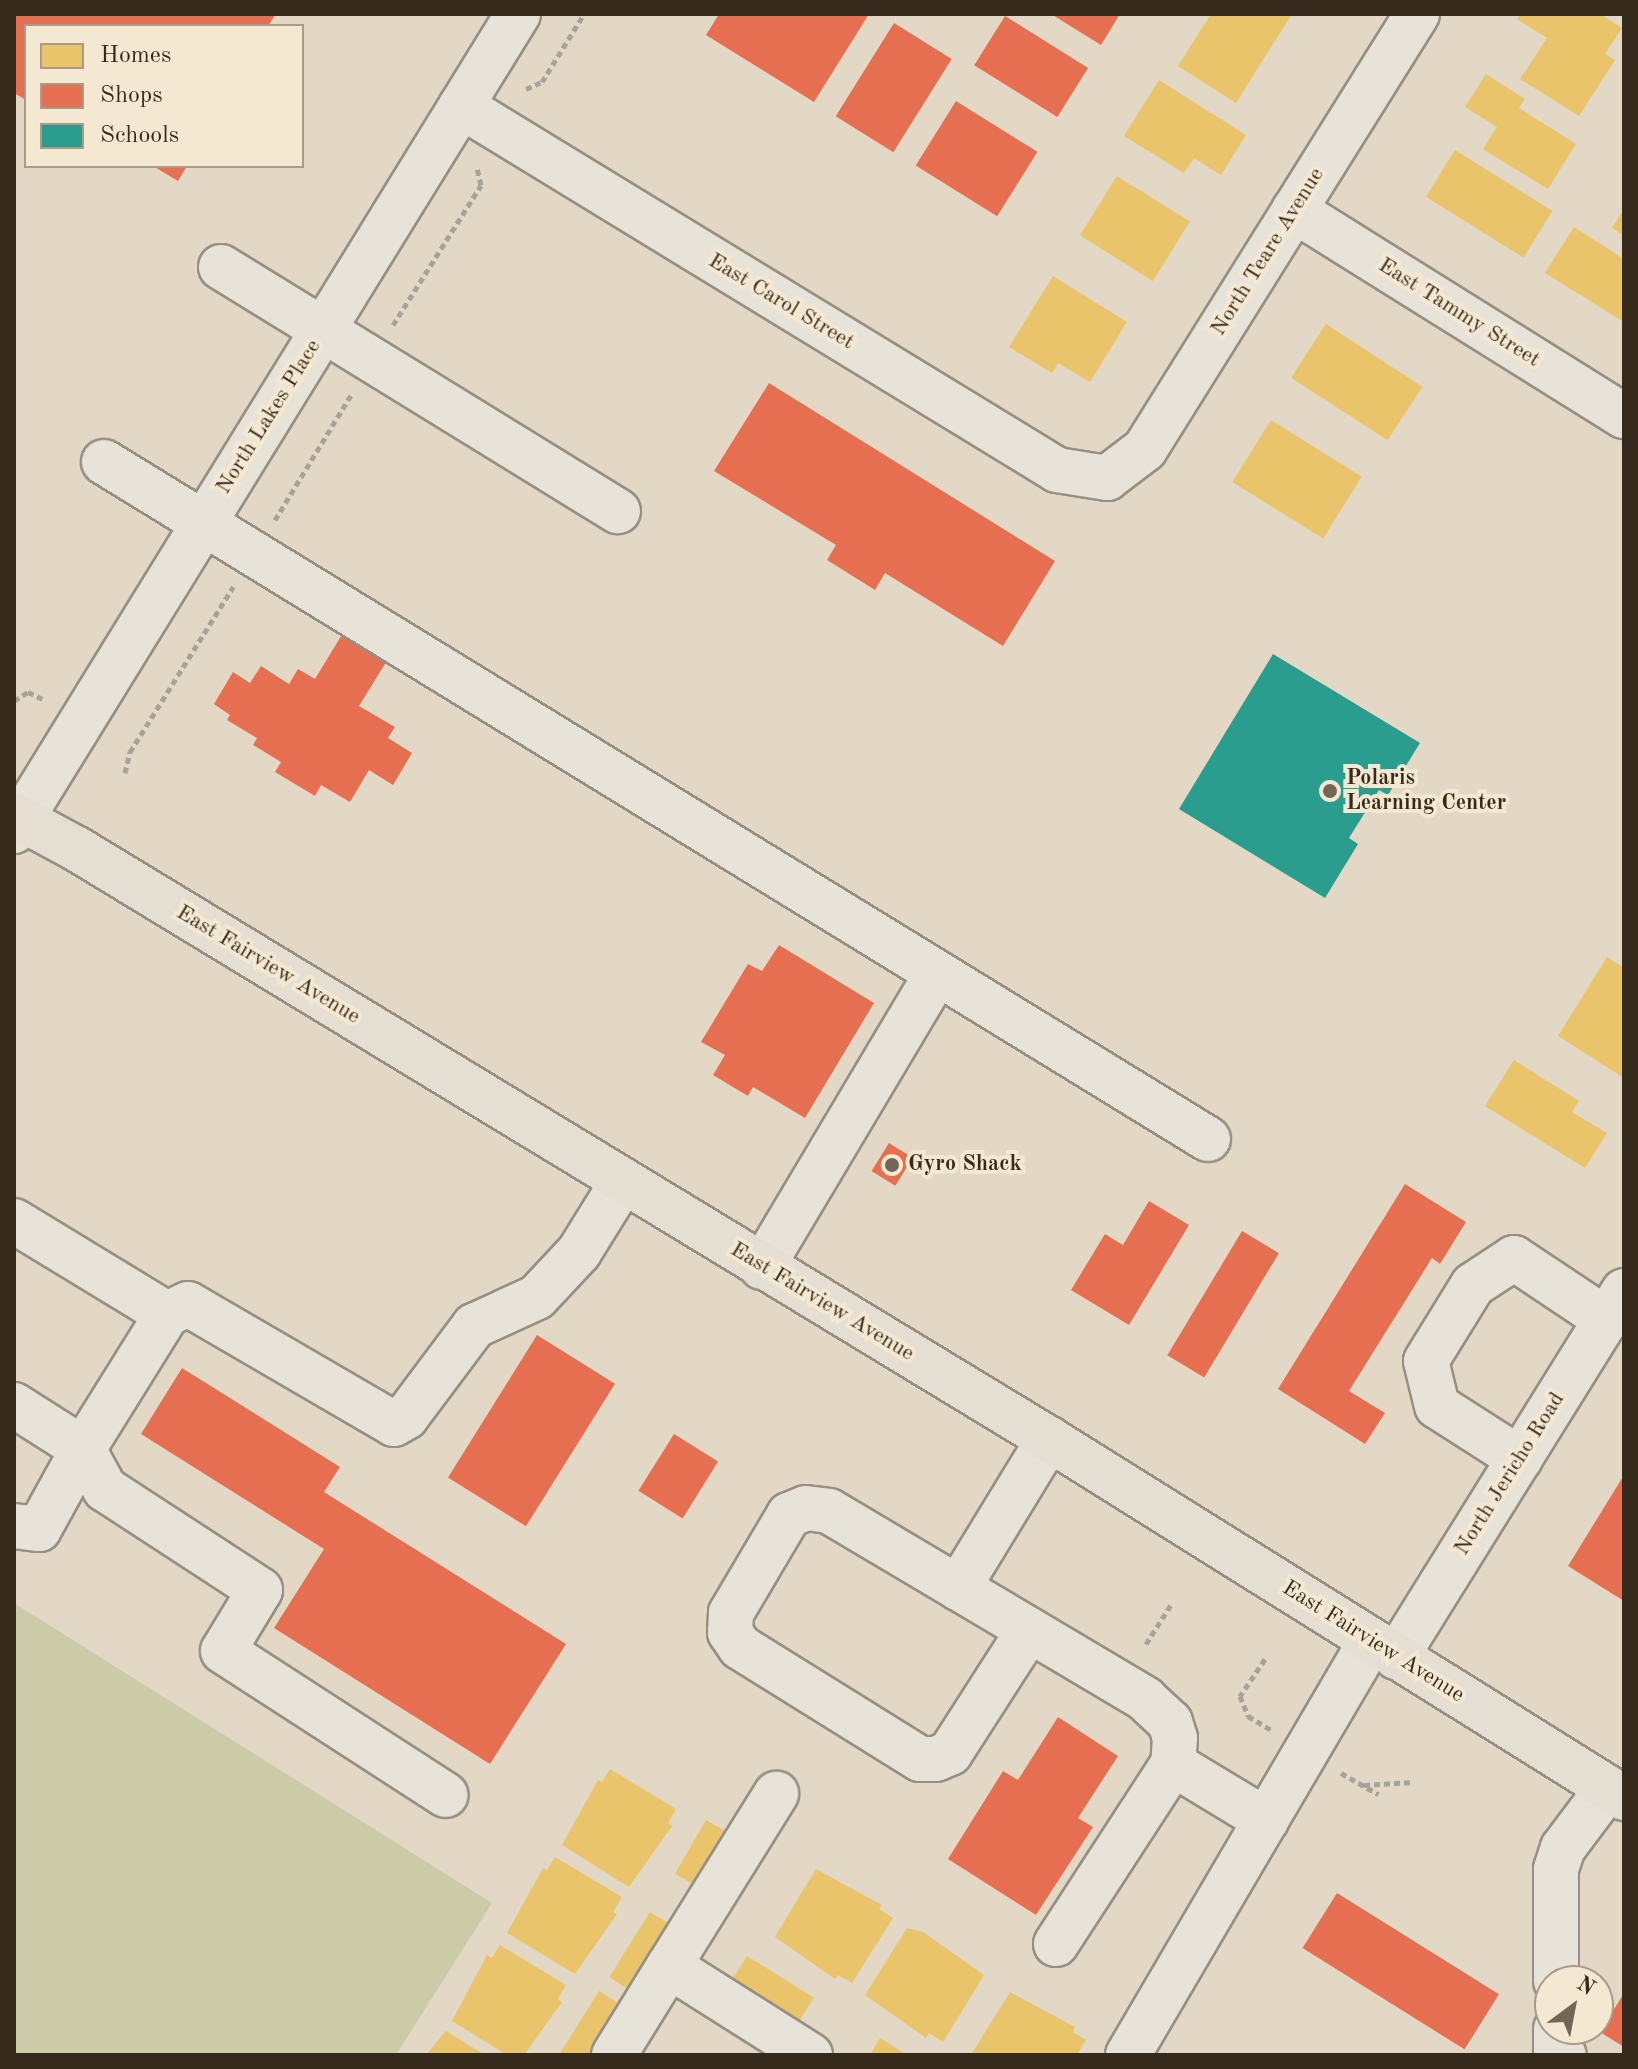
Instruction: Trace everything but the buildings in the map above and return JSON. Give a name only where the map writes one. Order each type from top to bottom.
[{"type":"main road","name":"East Fairview Avenue","points":[[16,822],[77,849],[1049,1439],[1616,1793]]},
{"type":"street","name":"North Lakes Place","points":[[16,822],[518,14]]},
{"type":"street","name":"North Teare Avenue","points":[[1107,478],[1145,449],[1417,14]]},
{"type":"street","name":"East Carol Street","points":[[461,106],[1057,470],[1107,478]]},
{"type":"street","name":"East Tammy Street","points":[[1294,210],[1624,416]]},
{"type":"street","points":[[221,267],[618,511]]},
{"type":"street","points":[[104,462],[1208,1139]]},
{"type":"street","points":[[762,1267],[937,973]]},
{"type":"street","points":[[14,1526],[39,1529],[83,1449],[167,1314],[188,1304],[394,1424],[406,1417],[474,1326],[537,1297],[579,1252],[623,1181]]},
{"type":"street","points":[[14,1221],[167,1314]]},
{"type":"street","points":[[1520,1459],[1437,1406],[1426,1361],[1473,1285],[1514,1258],[1615,1306]]},
{"type":"street","name":"North Jericho Road","points":[[1128,2055],[1266,1820],[1383,1649],[1520,1459],[1615,1306]]},
{"type":"street","points":[[14,1405],[83,1449],[105,1489],[260,1590],[223,1651],[446,1795]]},
{"type":"street","points":[[958,1588],[1049,1439]]},
{"type":"street","points":[[1029,1630],[950,1753],[936,1759],[920,1759],[740,1647],[730,1632],[731,1613],[789,1515],[806,1508],[829,1511],[1145,1699],[1170,1722],[1175,1738],[1173,1764],[1056,1944]]},
{"type":"street","points":[[1173,1764],[1266,1820]]},
{"type":"street","points":[[1556,1965],[1556,1869],[1563,1848],[1616,1793]]},
{"type":"street","points":[[614,2055],[776,1794]]},
{"type":"street","points":[[669,1966],[810,2055]]},
{"type":"path","points":[[526,89],[542,82],[584,14]]},
{"type":"path","points":[[388,334],[481,185],[477,168]]},
{"type":"path","points":[[270,529],[356,386]]},
{"type":"path","points":[[125,773],[130,752],[238,579]]},
{"type":"path","points":[[14,701],[28,692],[43,699]]},
{"type":"path","points":[[1146,1644],[1172,1603]]},
{"type":"path","points":[[1265,1659],[1240,1696],[1248,1716],[1280,1735]]},
{"type":"path","points":[[1336,1770],[1378,1794]]},
{"type":"path","points":[[1364,1785],[1413,1782]]},
{"type":"green space","points":[[14,1603],[492,1903],[396,2055],[14,2055]]},
{"type":"place","name":"Polaris Learning Center","points":[[1330,791]]},
{"type":"place","name":"Gyro Shack","points":[[892,1165]]}]
